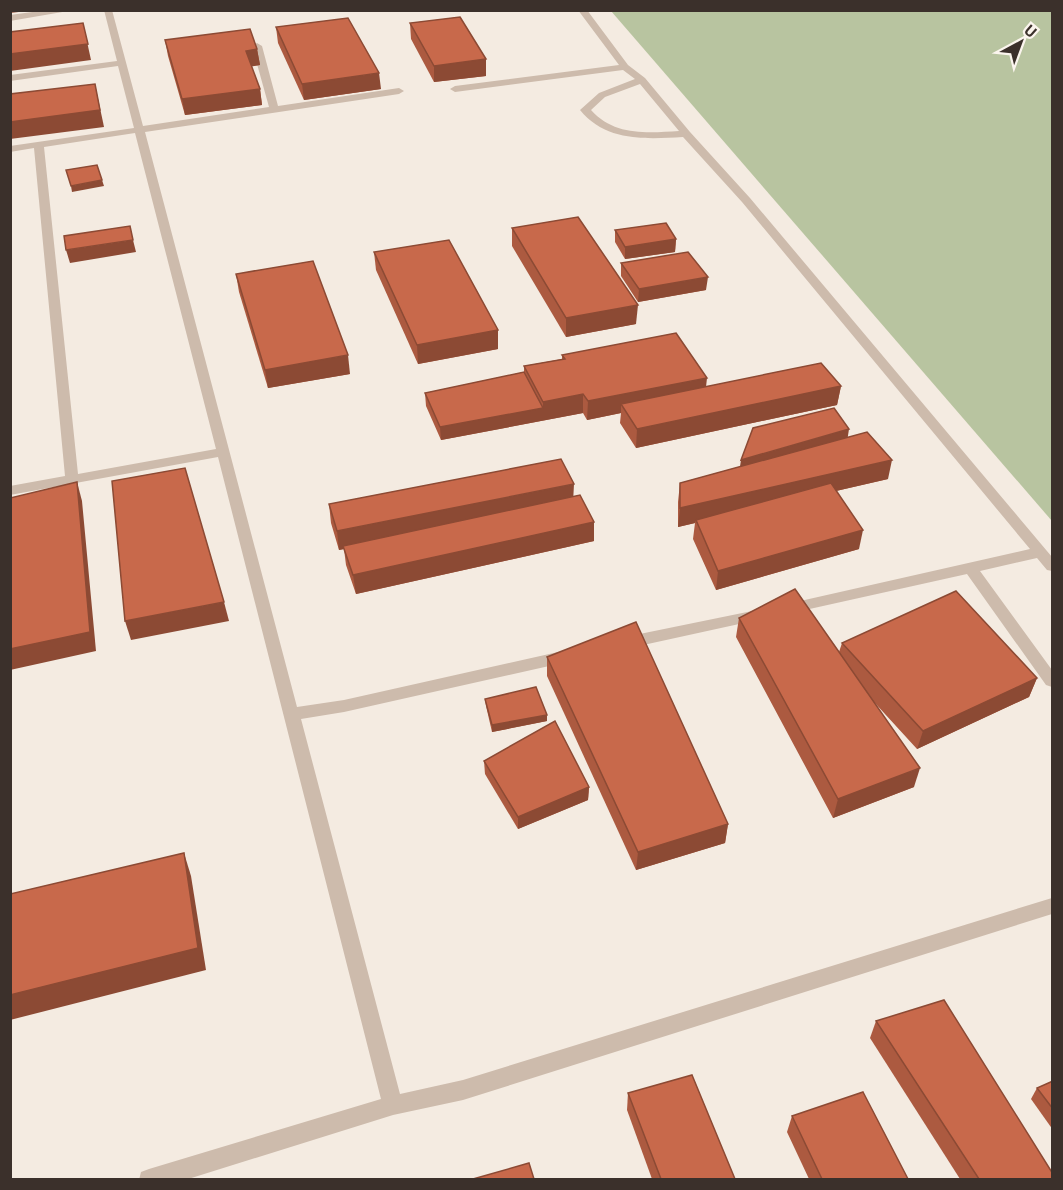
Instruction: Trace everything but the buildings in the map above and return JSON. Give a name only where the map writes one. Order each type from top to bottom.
[{"type":"lane","points":[[10,18],[70,10]]},
{"type":"lane","points":[[108,10],[393,1105]]},
{"type":"lane","points":[[582,10],[625,67],[642,80],[686,134],[761,218],[1053,566]]},
{"type":"lane","points":[[257,46],[273,109]]},
{"type":"lane","points":[[10,78],[121,63]]},
{"type":"lane","points":[[455,89],[625,67]]},
{"type":"lane","points":[[642,80],[602,95],[585,110],[594,122],[629,134],[686,134]]},
{"type":"lane","points":[[10,149],[399,91]]},
{"type":"lane","points":[[39,145],[72,479]]},
{"type":"lane","points":[[10,491],[223,452]]},
{"type":"lane","points":[[611,646],[971,569],[1040,552]]},
{"type":"lane","points":[[971,569],[1053,681]]},
{"type":"lane","points":[[291,714],[344,706],[588,652]]},
{"type":"lane","points":[[149,1179],[393,1105],[463,1090],[1053,906]]},
{"type":"green space","points":[[611,11],[1052,11],[1052,521]]}]
